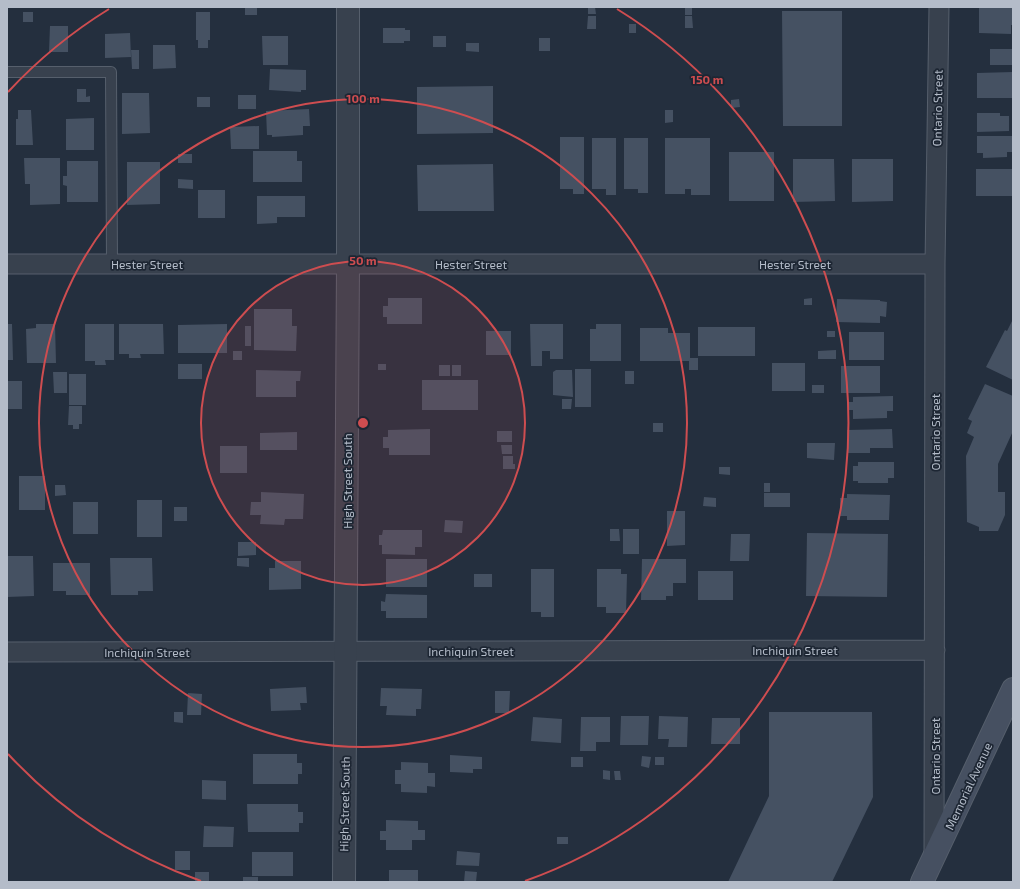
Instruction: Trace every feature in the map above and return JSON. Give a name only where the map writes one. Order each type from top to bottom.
[{"type":"main road","name":"Memorial Avenue","points":[[922,882],[1013,689]]},
{"type":"street","name":"High Street South","points":[[344,882],[348,7]]},
{"type":"street","name":"Ontario Street","points":[[934,857],[936,650],[935,264],[939,7]]},
{"type":"street","name":"Hester Street","points":[[7,264],[935,264]]},
{"type":"street","name":"Inchiquin Street","points":[[7,652],[936,650]]},
{"type":"lane","points":[[7,72],[111,72],[112,264]]},
{"type":"building","points":[[245,7],[257,7],[257,15],[245,15]]},
{"type":"building","points":[[588,7],[595,7],[596,14],[588,14]]},
{"type":"building","points":[[685,7],[692,7],[692,15],[685,15]]},
{"type":"building","points":[[979,8],[1013,8],[1013,25],[1011,25],[1011,34],[979,33]]},
{"type":"building","points":[[782,11],[842,11],[842,126],[783,126]]},
{"type":"building","points":[[23,12],[33,12],[33,22],[23,22]]},
{"type":"building","points":[[196,12],[210,12],[210,40],[208,40],[208,48],[198,48],[198,40],[196,40]]},
{"type":"building","points":[[588,16],[596,16],[596,29],[587,29]]},
{"type":"building","points":[[685,16],[692,16],[693,28],[685,28]]},
{"type":"building","points":[[629,24],[636,24],[636,33],[629,33]]},
{"type":"building","points":[[50,26],[68,26],[68,52],[49,52]]},
{"type":"building","points":[[383,28],[405,28],[405,30],[410,30],[410,41],[404,41],[404,43],[383,43]]},
{"type":"building","points":[[130,33],[131,57],[105,58],[105,34]]},
{"type":"building","points":[[262,36],[288,36],[288,65],[263,65]]},
{"type":"building","points":[[433,36],[446,36],[446,47],[433,47]]},
{"type":"building","points":[[539,38],[550,38],[550,51],[539,51]]},
{"type":"building","points":[[466,43],[479,43],[479,52],[466,51]]},
{"type":"building","points":[[153,45],[175,45],[176,68],[153,69]]},
{"type":"building","points":[[990,49],[1012,49],[1013,65],[990,65]]},
{"type":"building","points":[[131,50],[139,50],[139,69],[132,69]]},
{"type":"building","points":[[270,69],[306,70],[306,90],[301,90],[301,92],[269,90]]},
{"type":"building","points":[[1013,72],[1013,98],[977,98],[977,73]]},
{"type":"building","points":[[493,86],[493,133],[417,134],[417,87]]},
{"type":"building","points":[[77,89],[86,89],[86,97],[90,96],[90,102],[77,102]]},
{"type":"building","points":[[122,93],[149,93],[150,133],[122,134]]},
{"type":"building","points":[[238,95],[256,95],[256,109],[238,109]]},
{"type":"building","points":[[197,97],[210,97],[210,107],[197,107]]},
{"type":"building","points":[[739,99],[740,107],[731,108],[731,100]]},
{"type":"building","points":[[309,109],[310,126],[303,126],[303,135],[272,137],[272,135],[267,135],[266,111]]},
{"type":"building","points":[[18,110],[31,110],[33,145],[16,145],[16,119],[18,119]]},
{"type":"building","points":[[665,110],[673,110],[673,122],[665,123]]},
{"type":"building","points":[[977,113],[1000,113],[1000,116],[1009,116],[1009,131],[977,132]]},
{"type":"building","points":[[94,118],[94,150],[66,150],[66,119]]},
{"type":"building","points":[[259,126],[259,149],[231,149],[230,127]]},
{"type":"building","points":[[977,136],[1013,136],[1013,152],[1007,152],[1007,157],[983,158],[983,153],[977,153]]},
{"type":"building","points":[[560,137],[584,137],[584,194],[573,194],[573,189],[560,189]]},
{"type":"building","points":[[592,138],[616,138],[616,195],[606,195],[606,189],[592,189]]},
{"type":"building","points":[[624,138],[648,138],[648,193],[638,193],[638,189],[624,189]]},
{"type":"building","points":[[665,138],[710,138],[710,195],[691,195],[691,189],[685,189],[685,194],[665,194]]},
{"type":"building","points":[[253,151],[297,151],[297,161],[302,161],[302,182],[253,182]]},
{"type":"building","points":[[729,152],[774,152],[774,201],[729,201]]},
{"type":"building","points":[[178,154],[192,154],[192,163],[178,163]]},
{"type":"building","points":[[24,158],[60,158],[60,204],[30,205],[30,184],[25,184]]},
{"type":"building","points":[[793,159],[834,159],[835,201],[793,202]]},
{"type":"building","points":[[852,159],[893,159],[893,201],[852,202]]},
{"type":"building","points":[[67,161],[98,161],[98,202],[67,202],[67,186],[63,185],[63,176],[67,176]]},
{"type":"building","points":[[127,162],[160,162],[160,204],[127,205]]},
{"type":"building","points":[[493,164],[494,211],[418,211],[417,165]]},
{"type":"building","points":[[976,169],[1013,169],[1013,196],[976,196]]},
{"type":"building","points":[[178,179],[193,180],[193,189],[178,188]]},
{"type":"building","points":[[198,190],[225,190],[225,218],[198,218]]},
{"type":"building","points":[[257,196],[305,196],[305,217],[277,217],[277,223],[257,224]]},
{"type":"building","points":[[388,298],[422,298],[422,324],[387,324],[387,317],[383,317],[383,306],[388,306]]},
{"type":"building","points":[[812,298],[812,305],[804,305],[804,299]]},
{"type":"building","points":[[837,299],[880,300],[887,302],[886,317],[880,316],[880,323],[836,322]]},
{"type":"building","points":[[254,309],[292,309],[292,326],[297,326],[296,351],[254,350]]},
{"type":"building","points":[[1013,319],[1013,380],[986,367],[1005,330],[1007,331]]},
{"type":"building","points":[[7,324],[12,324],[13,360],[7,360]]},
{"type":"building","points":[[36,324],[55,324],[56,363],[27,363],[26,329],[36,328]]},
{"type":"building","points":[[85,324],[114,324],[114,360],[105,360],[106,365],[95,365],[95,361],[85,361]]},
{"type":"building","points":[[119,324],[163,324],[164,354],[140,354],[141,358],[129,358],[129,354],[119,354]]},
{"type":"building","points":[[227,324],[227,353],[178,353],[178,325]]},
{"type":"building","points":[[530,324],[563,324],[563,359],[550,359],[550,351],[542,351],[542,366],[531,366]]},
{"type":"building","points":[[596,324],[621,324],[621,361],[590,361],[590,329],[596,329]]},
{"type":"building","points":[[245,326],[251,326],[251,346],[245,346]]},
{"type":"building","points":[[698,327],[755,327],[755,356],[698,356]]},
{"type":"building","points":[[640,328],[668,328],[668,333],[690,333],[690,358],[698,358],[698,370],[689,370],[689,361],[640,361]]},
{"type":"building","points":[[486,331],[511,331],[511,355],[486,355]]},
{"type":"building","points":[[827,331],[835,331],[835,337],[827,337]]},
{"type":"building","points":[[849,332],[884,332],[884,360],[849,360]]},
{"type":"building","points":[[836,350],[836,359],[818,359],[818,351]]},
{"type":"building","points":[[233,351],[242,351],[242,360],[233,360]]},
{"type":"building","points":[[772,363],[805,363],[805,391],[772,391]]},
{"type":"building","points":[[178,364],[202,364],[202,379],[178,379]]},
{"type":"building","points":[[378,364],[386,364],[386,370],[378,370]]},
{"type":"building","points":[[439,365],[450,365],[450,376],[439,376]]},
{"type":"building","points":[[452,365],[461,365],[461,376],[452,376]]},
{"type":"building","points":[[841,366],[880,366],[880,393],[841,393]]},
{"type":"building","points":[[575,369],[591,369],[591,407],[575,407]]},
{"type":"building","points":[[256,370],[301,371],[300,381],[296,381],[296,397],[256,397]]},
{"type":"building","points":[[556,370],[572,370],[573,397],[553,395],[553,372]]},
{"type":"building","points":[[625,371],[634,371],[634,384],[625,384]]},
{"type":"building","points":[[53,372],[67,372],[67,393],[54,393]]},
{"type":"building","points":[[69,374],[86,374],[86,405],[69,405]]},
{"type":"building","points":[[422,380],[478,380],[478,410],[422,410]]},
{"type":"building","points":[[7,381],[22,381],[22,409],[7,409]]},
{"type":"building","points":[[985,384],[1013,396],[1013,431],[998,464],[998,492],[1005,492],[1005,515],[998,531],[979,531],[979,527],[967,522],[966,456],[974,437],[967,433],[972,421],[968,419]]},
{"type":"building","points":[[812,385],[824,385],[824,393],[812,393]]},
{"type":"building","points":[[893,396],[893,411],[887,411],[887,418],[853,419],[853,410],[849,410],[849,402],[853,402],[853,397]]},
{"type":"building","points":[[562,399],[572,399],[571,409],[562,409]]},
{"type":"building","points":[[69,406],[82,406],[82,424],[79,424],[79,429],[73,429],[73,425],[68,425]]},
{"type":"building","points":[[653,423],[663,423],[663,432],[653,432]]},
{"type":"building","points":[[430,429],[430,455],[389,455],[389,448],[383,448],[383,437],[388,437],[388,430]]},
{"type":"building","points":[[892,429],[893,448],[870,448],[870,453],[848,453],[847,430]]},
{"type":"building","points":[[497,431],[512,431],[512,442],[497,442]]},
{"type":"building","points":[[297,432],[297,450],[260,450],[260,433]]},
{"type":"building","points":[[807,443],[835,443],[834,460],[807,458]]},
{"type":"building","points":[[501,445],[512,445],[512,454],[502,454]]},
{"type":"building","points":[[220,446],[247,446],[247,473],[220,473]]},
{"type":"building","points":[[503,456],[513,456],[513,464],[515,464],[515,469],[503,469]]},
{"type":"building","points":[[858,462],[894,462],[894,478],[888,478],[888,483],[858,483],[858,481],[853,481],[853,466],[858,466]]},
{"type":"building","points":[[719,467],[730,467],[730,475],[719,474]]},
{"type":"building","points":[[19,476],[45,476],[45,510],[19,510]]},
{"type":"building","points":[[764,483],[770,483],[770,492],[764,492]]},
{"type":"building","points":[[55,485],[65,485],[66,495],[55,496]]},
{"type":"building","points":[[261,492],[304,494],[303,519],[285,519],[284,525],[260,524],[261,515],[250,515],[251,502],[261,502]]},
{"type":"building","points":[[764,493],[790,493],[790,507],[764,507]]},
{"type":"building","points":[[847,494],[890,495],[889,520],[847,520],[847,516],[840,516],[840,498],[847,498]]},
{"type":"building","points":[[704,497],[716,498],[716,507],[703,506]]},
{"type":"building","points":[[137,500],[162,500],[162,537],[137,537]]},
{"type":"building","points":[[73,502],[98,502],[98,534],[73,534]]},
{"type":"building","points":[[174,507],[187,507],[187,521],[174,521]]},
{"type":"building","points":[[667,511],[685,511],[685,545],[667,546]]},
{"type":"building","points":[[445,520],[463,521],[462,533],[444,532]]},
{"type":"building","points":[[610,529],[619,529],[620,541],[610,541]]},
{"type":"building","points":[[623,529],[639,529],[639,554],[623,554]]},
{"type":"building","points":[[383,530],[422,530],[422,547],[415,547],[415,555],[382,554],[382,545],[379,545],[379,535],[382,535]]},
{"type":"building","points":[[807,533],[888,534],[887,597],[806,596]]},
{"type":"building","points":[[731,534],[750,534],[749,561],[730,561]]},
{"type":"building","points":[[238,542],[256,542],[256,555],[238,556]]},
{"type":"building","points":[[7,556],[33,556],[34,596],[7,597]]},
{"type":"building","points":[[110,558],[152,558],[153,591],[138,591],[138,595],[111,595]]},
{"type":"building","points":[[237,558],[249,558],[249,567],[237,566]]},
{"type":"building","points":[[386,559],[427,559],[427,587],[386,587]]},
{"type":"building","points":[[642,559],[686,559],[686,583],[673,583],[673,596],[666,596],[666,600],[641,600]]},
{"type":"building","points":[[275,561],[301,561],[301,589],[269,590],[269,568],[275,568]]},
{"type":"building","points":[[53,563],[90,563],[90,595],[66,595],[66,591],[53,591]]},
{"type":"building","points":[[531,569],[554,569],[554,617],[541,617],[541,612],[531,612]]},
{"type":"building","points":[[597,569],[621,569],[621,574],[627,574],[626,613],[606,613],[606,607],[597,607]]},
{"type":"building","points":[[698,571],[733,571],[733,600],[698,600]]},
{"type":"building","points":[[474,574],[492,574],[492,587],[474,587]]},
{"type":"building","points":[[386,594],[427,595],[427,618],[386,618],[386,611],[381,611],[381,601],[385,602]]},
{"type":"building","points":[[306,687],[307,703],[300,703],[301,710],[271,711],[270,689]]},
{"type":"building","points":[[381,688],[422,689],[421,709],[416,709],[416,716],[386,715],[387,706],[380,706]]},
{"type":"building","points":[[495,691],[510,691],[509,713],[495,713]]},
{"type":"building","points":[[188,693],[202,694],[201,715],[187,715]]},
{"type":"building","points":[[174,712],[183,712],[183,723],[174,722]]},
{"type":"building","points":[[769,712],[872,712],[873,797],[832,882],[728,882],[769,796]]},
{"type":"building","points":[[621,716],[649,716],[648,745],[620,745]]},
{"type":"building","points":[[659,716],[688,717],[687,747],[668,747],[669,739],[658,739]]},
{"type":"building","points":[[533,717],[562,719],[561,743],[531,741]]},
{"type":"building","points":[[581,717],[610,717],[610,742],[596,742],[596,751],[580,751]]},
{"type":"building","points":[[712,718],[740,718],[740,744],[711,744]]},
{"type":"building","points":[[253,754],[297,754],[297,763],[302,763],[302,774],[298,774],[298,784],[253,784]]},
{"type":"building","points":[[450,755],[482,757],[482,769],[473,769],[473,773],[450,772]]},
{"type":"building","points":[[642,756],[651,757],[649,768],[641,766]]},
{"type":"building","points":[[571,757],[583,757],[583,767],[571,767]]},
{"type":"building","points":[[655,757],[664,757],[664,765],[655,765]]},
{"type":"building","points":[[401,762],[428,763],[428,773],[435,773],[435,787],[427,786],[427,793],[401,792],[401,784],[395,784],[395,770],[401,770]]},
{"type":"building","points":[[603,770],[610,771],[610,780],[603,779]]},
{"type":"building","points":[[614,771],[620,771],[621,780],[615,780]]},
{"type":"building","points":[[202,780],[226,781],[226,800],[202,799]]},
{"type":"building","points":[[247,804],[298,804],[298,812],[303,812],[303,823],[299,823],[299,832],[248,832]]},
{"type":"building","points":[[386,820],[418,821],[418,830],[425,830],[425,840],[412,840],[412,850],[386,850],[386,840],[380,840],[380,831],[386,831]]},
{"type":"building","points":[[204,826],[234,827],[233,847],[203,847]]},
{"type":"building","points":[[557,837],[568,837],[568,844],[557,844]]},
{"type":"building","points":[[175,851],[190,851],[190,870],[175,870]]},
{"type":"building","points":[[457,851],[480,853],[479,866],[456,865]]},
{"type":"building","points":[[252,852],[293,852],[293,876],[252,876]]},
{"type":"building","points":[[389,870],[418,870],[418,882],[389,882]]},
{"type":"building","points":[[465,871],[477,872],[476,882],[464,882]]},
{"type":"building","points":[[195,872],[209,872],[209,882],[195,882]]},
{"type":"building","points":[[243,877],[258,877],[258,882],[243,882]]}]
